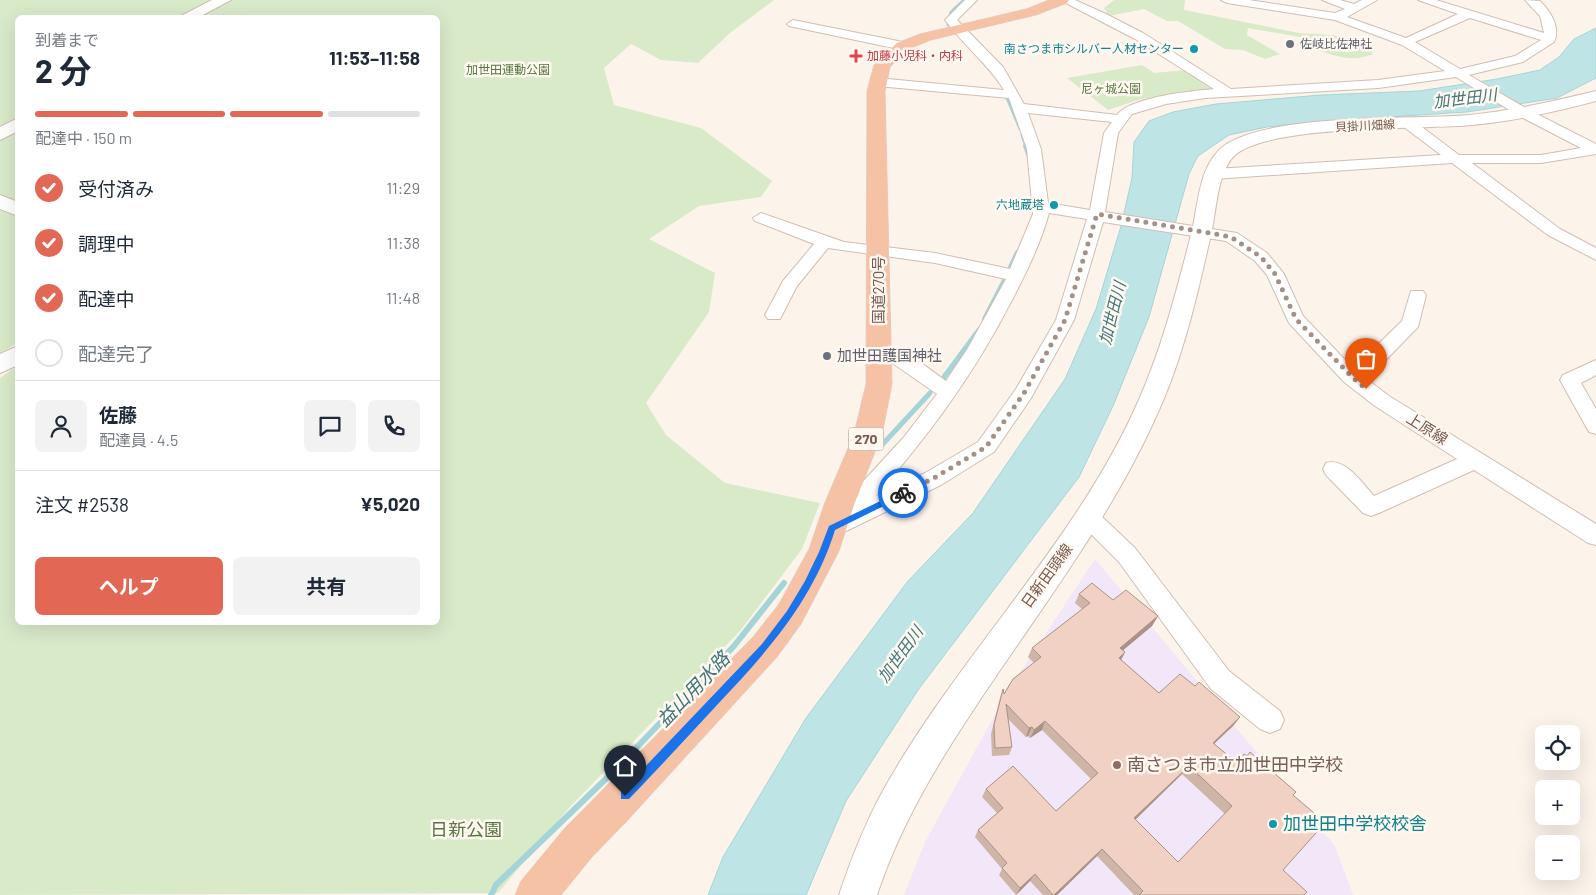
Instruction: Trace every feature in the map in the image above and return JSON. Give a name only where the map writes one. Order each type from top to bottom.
[{"type":"highway","name":"国道270号","points":[[536,895],[578,843],[613,809],[765,647],[790,614],[824,552],[835,517],[868,434],[879,384],[876,82],[882,65],[903,46],[1031,12],[1062,0]]},
{"type":"street","points":[[191,15],[224,0]]},
{"type":"street","points":[[835,517],[868,490],[911,442],[950,392],[977,350],[1016,276],[1041,214],[1034,149],[1020,108],[998,70],[958,30],[952,20],[971,0]]},
{"type":"street","points":[[1066,0],[1102,16],[1139,36],[1226,92]]},
{"type":"street","points":[[1227,0],[1337,17],[1406,42],[1522,111],[1596,150]]},
{"type":"street","points":[[1328,0],[1355,8]]},
{"type":"street","points":[[1337,17],[1371,0]]},
{"type":"street","points":[[1424,0],[1550,39]]},
{"type":"street","points":[[835,517],[934,478],[986,447],[1024,393],[1065,320],[1101,215],[1111,133],[1119,119],[1127,111],[1143,105],[1226,92],[1378,84],[1463,75],[1519,59],[1550,39],[1552,27],[1549,20],[1531,0]]},
{"type":"street","points":[[1406,42],[1469,14]]},
{"type":"street","points":[[793,24],[903,46]]},
{"type":"street","points":[[876,82],[1014,95]]},
{"type":"street","name":"貝掛川畑線","points":[[1198,234],[1214,174],[1230,150],[1259,138],[1312,129],[1471,120],[1596,96]]},
{"type":"street","points":[[1020,108],[1119,119]]},
{"type":"street","points":[[1410,124],[1554,232],[1596,255]]},
{"type":"street","points":[[0,135],[15,125]]},
{"type":"street","points":[[1214,174],[1446,159],[1541,159],[1596,150]]},
{"type":"street","points":[[0,201],[15,208]]},
{"type":"street","name":"上原線","points":[[1040,207],[1101,215],[1198,234],[1231,237],[1261,257],[1275,274],[1296,319],[1352,377],[1382,400],[1596,536]]},
{"type":"street","points":[[761,218],[824,242],[935,258],[1016,276]]},
{"type":"street","name":"日新田頭線","points":[[858,895],[873,850],[898,800],[1002,639],[1089,518],[1152,398],[1166,361],[1198,234]]},
{"type":"street","points":[[774,315],[789,285],[824,242]]},
{"type":"street","points":[[1352,377],[1371,363],[1410,322],[1417,295]]},
{"type":"street","points":[[879,349],[892,354],[950,392]]},
{"type":"street","points":[[0,365],[15,356]]},
{"type":"street","points":[[1596,367],[1570,380],[1596,427]]},
{"type":"street","points":[[1334,469],[1371,507],[1475,460]]},
{"type":"street","points":[[1089,518],[1128,555],[1220,680],[1270,720]]},
{"type":"shaded area","name":"南さつま市立加世田中学校","points":[[1095,559],[1335,846],[1353,895],[904,895],[925,842],[1009,689]]},
{"type":"green space","points":[[0,0],[774,0],[730,33],[698,63],[661,60],[631,44],[604,68],[614,105],[701,128],[772,181],[761,197],[699,206],[649,239],[715,273],[709,312],[646,403],[666,435],[725,483],[820,503],[802,549],[740,631],[569,808],[498,893],[0,895],[0,378],[15,367],[15,625],[440,625],[440,15],[15,15],[15,344],[0,354]]},
{"type":"green space","points":[[1114,0],[1185,0],[1184,10],[1299,33],[1334,35],[1369,48],[1373,54],[1359,58],[1337,56],[1315,49],[1352,52],[1355,50],[1345,45],[1248,28],[1247,35],[1280,54],[1265,59],[1243,50],[1225,49],[1178,21],[1167,21],[1144,9],[1109,16],[1104,8]]},
{"type":"green space","name":"尼ヶ城公園","points":[[1142,65],[1154,73],[1184,70],[1214,90],[1141,99],[1108,110],[1067,78]]},
{"type":"water","name":"加世田川","points":[[1596,28],[1596,78],[1557,98],[1467,112],[1267,127],[1229,135],[1198,156],[1189,174],[1149,317],[1113,406],[1079,477],[918,690],[846,801],[806,895],[708,895],[723,857],[806,718],[908,581],[973,513],[1065,379],[1096,309],[1121,226],[1132,178],[1134,142],[1149,121],[1173,112],[1216,104],[1321,95],[1419,91],[1497,79],[1540,70],[1559,57],[1574,39]]},
{"type":"building","name":"南さつま市立加世田中学校","points":[[1092,583],[1113,600],[1126,590],[1158,616],[1120,648],[1125,652],[1119,658],[1159,693],[1180,674],[1195,686],[1199,682],[1240,717],[1213,743],[1236,762],[1244,754],[1247,756],[1250,752],[1296,792],[1293,795],[1321,819],[1324,824],[1283,870],[1307,892],[1304,895],[1139,895],[1143,891],[1102,849],[1054,895],[1035,874],[1020,888],[1002,868],[1007,863],[978,830],[1003,808],[986,789],[1013,766],[1056,811],[1098,773],[1045,721],[1034,730],[1032,727],[1029,728],[1006,704],[1012,747],[995,748],[994,725],[1003,689],[1004,694],[1013,679],[1041,657],[1032,648],[1090,603],[1079,594]],"holes":[[[1189,766],[1232,806],[1178,862],[1134,818]]]},
{"type":"waterway","name":"益山用水路","points":[[953,10],[964,0]]},
{"type":"waterway","name":"益山用水路","points":[[948,25],[951,12]]},
{"type":"waterway","name":"益山用水路","points":[[1007,98],[1020,129]]},
{"type":"waterway","name":"益山用水路","points":[[1022,135],[1026,147]]},
{"type":"waterway","name":"益山用水路","points":[[1025,146],[1029,157]]},
{"type":"waterway","name":"益山用水路","points":[[1010,267],[1017,252]]},
{"type":"waterway","name":"益山用水路","points":[[984,319],[1004,280]]},
{"type":"waterway","name":"益山用水路","points":[[974,336],[979,329]]},
{"type":"waterway","name":"益山用水路","points":[[944,377],[975,335]]},
{"type":"waterway","name":"益山用水路","points":[[881,446],[930,393]]},
{"type":"waterway","name":"益山用水路","points":[[491,895],[496,885],[614,771],[734,646],[784,583]]},
{"type":"way so far","points":[[903,493],[934,478],[986,447],[1024,393],[1065,320],[1097,214],[1231,237],[1246,245],[1261,257],[1275,274],[1296,319],[1312,338],[1366,389]]},
{"type":"place","name":"佐岐比佐神社","points":[[1290,44]]},
{"type":"place","name":"南さつま市シルバー人材センター","points":[[1194,49]]},
{"type":"place","name":"加藤小児科・内科","points":[[856,56]]},
{"type":"place","name":"六地蔵塔","points":[[1054,205]]},
{"type":"place","name":"加世田護国神社","points":[[827,356]]},
{"type":"place","name":"南さつま市立加世田中学校","points":[[1117,765]]},
{"type":"place","name":"加世田中学校校舎","points":[[1273,824]]},
{"type":"route","points":[[625,796],[765,647],[790,614],[808,584],[824,552],[832,528],[903,493]]},
{"type":"park label","name":"加世田運動公園","points":[[508,70]]},
{"type":"park label","name":"日新公園","points":[[466,830]]}]
